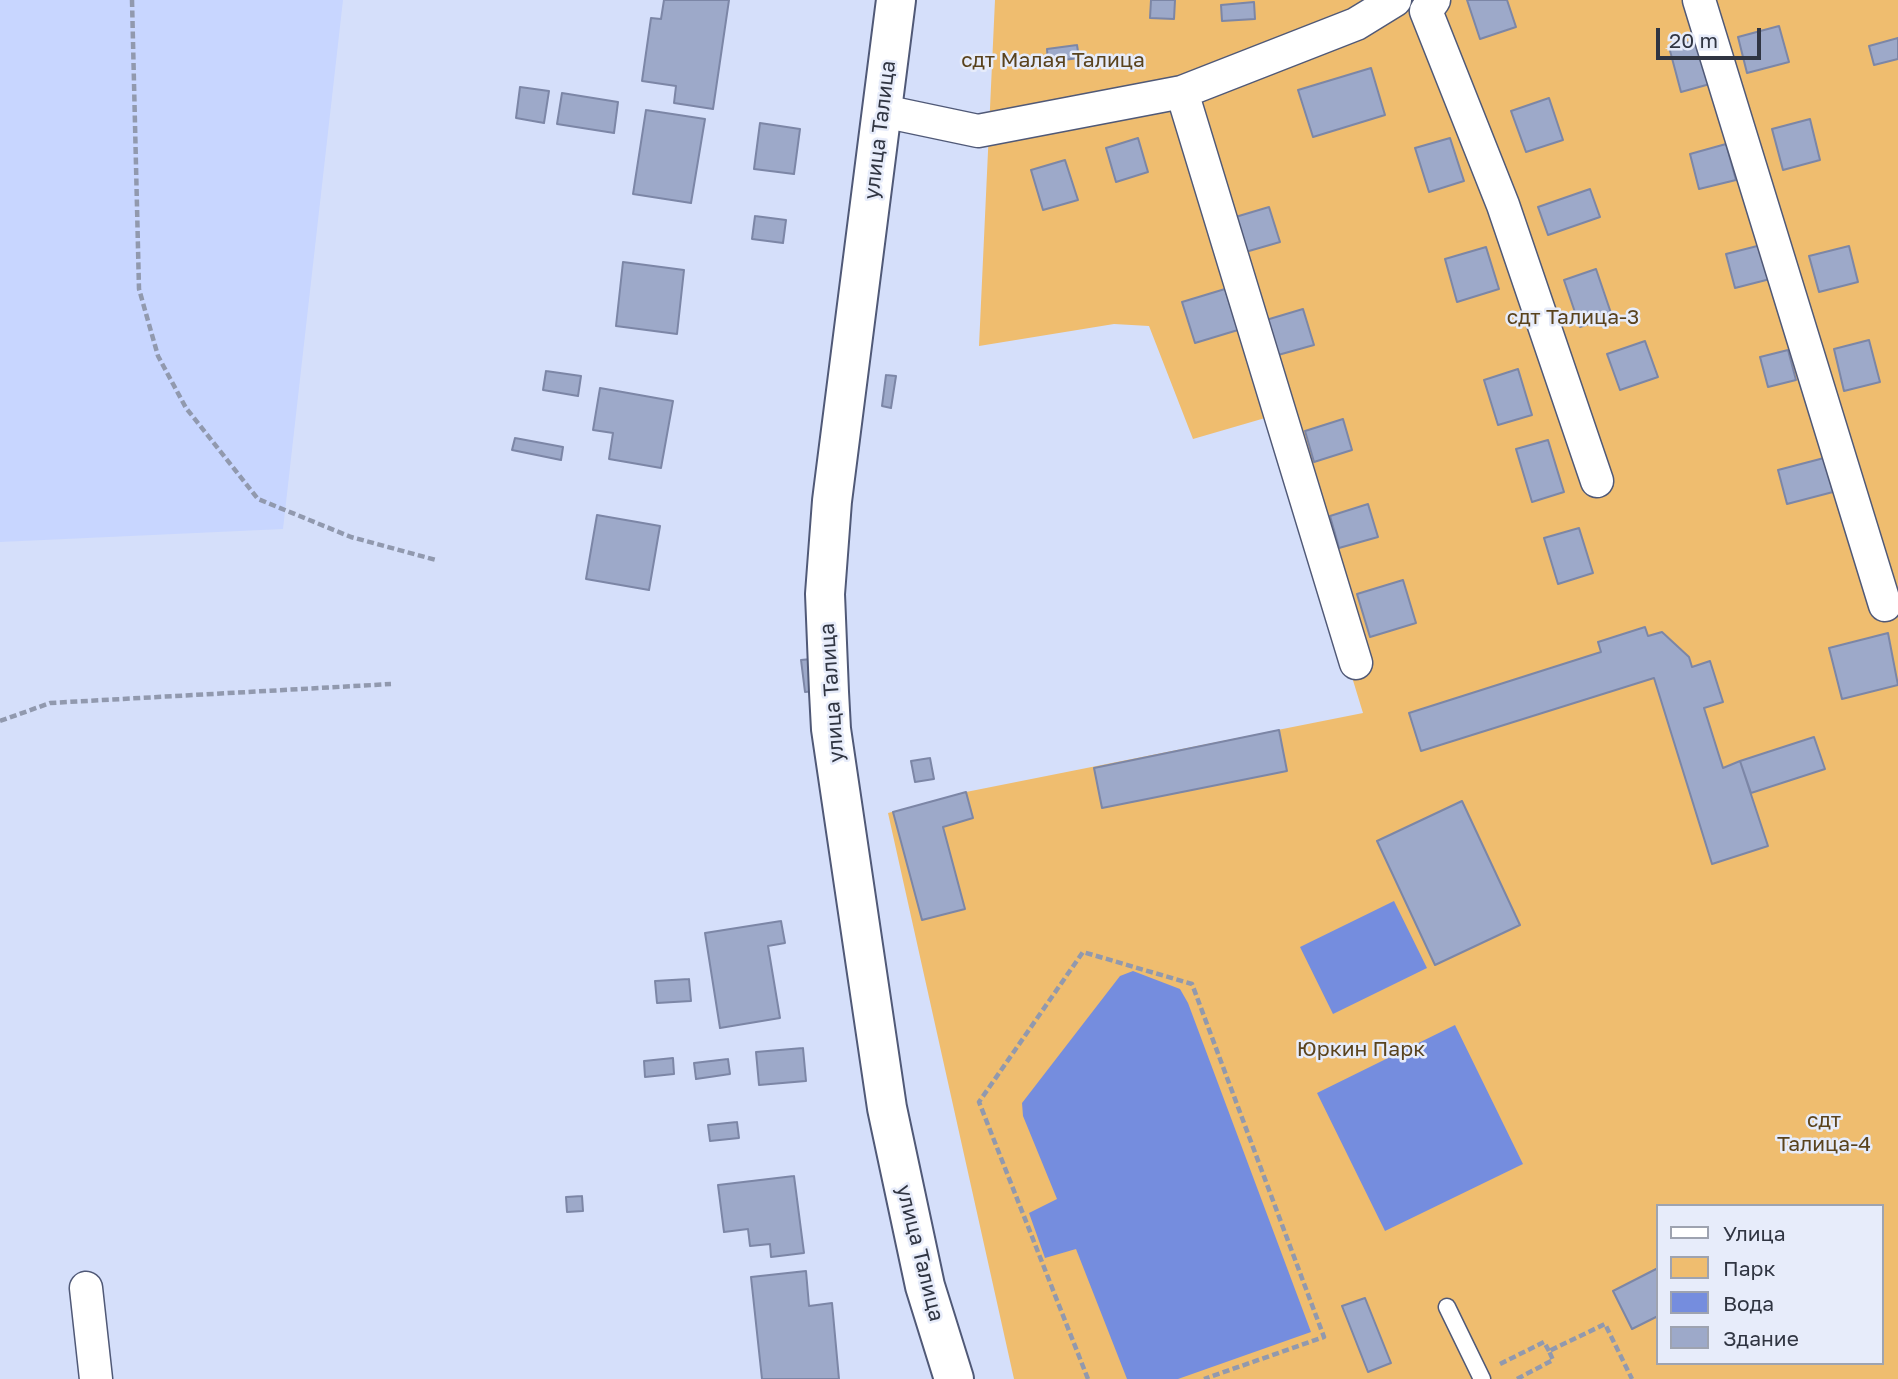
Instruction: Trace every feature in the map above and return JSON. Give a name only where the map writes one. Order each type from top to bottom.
[{"type":"street","name":"улица Талица","points":[[896,0],[832,501],[825,594],[829,692],[831,729],[887,1108],[925,1286],[954,1379]]},
{"type":"street","points":[[883,111],[978,131],[1182,92],[1356,24],[1395,0]]},
{"type":"street","points":[[1434,0],[1426,10],[1503,205],[1597,481]]},
{"type":"street","points":[[1699,0],[1885,605]]},
{"type":"street","points":[[1182,92],[1356,663]]},
{"type":"street","points":[[86,1288],[96,1379]]},
{"type":"lane","points":[[1447,1307],[1481,1376]]},
{"type":"path","points":[[132,0],[139,289],[158,356],[186,408],[258,499],[351,537],[436,559]]},
{"type":"path","points":[[0,721],[50,703],[391,684]]},
{"type":"path","points":[[1088,1379],[979,1102],[1083,952],[1192,984],[1325,1337],[1204,1379]]},
{"type":"path","points":[[1549,1351],[1605,1324],[1632,1379]]},
{"type":"path","points":[[1481,1376],[1544,1342],[1553,1360],[1517,1379]]},
{"type":"shaded area","points":[[0,0],[343,0],[283,529],[0,542]]},
{"type":"green space","points":[[995,0],[1898,0],[1898,1379],[1014,1379],[888,813],[966,792],[1363,713],[1272,416],[1193,439],[1149,326],[1114,324],[979,346]]},
{"type":"water","points":[[1394,901],[1427,968],[1333,1014],[1300,947]]},
{"type":"water","points":[[1133,971],[1180,989],[1188,1003],[1311,1332],[1178,1379],[1127,1379],[1076,1249],[1045,1258],[1029,1213],[1057,1199],[1023,1116],[1022,1103],[1120,976]]},
{"type":"water","points":[[1455,1025],[1523,1164],[1385,1231],[1317,1093]]},
{"type":"building","points":[[664,0],[729,0],[713,109],[674,103],[676,86],[642,81],[651,18],[661,19]]},
{"type":"building","points":[[1151,0],[1175,0],[1174,19],[1150,18]]},
{"type":"building","points":[[1467,0],[1507,0],[1516,27],[1480,39]]},
{"type":"building","points":[[1254,2],[1255,19],[1222,21],[1221,5]]},
{"type":"building","points":[[1779,26],[1789,62],[1747,73],[1738,37]]},
{"type":"building","points":[[1898,38],[1898,59],[1874,65],[1869,46]]},
{"type":"building","points":[[1698,40],[1710,84],[1681,92],[1669,47]]},
{"type":"building","points":[[1077,45],[1079,58],[1048,62],[1047,49]]},
{"type":"building","points":[[1371,68],[1385,115],[1313,137],[1298,90]]},
{"type":"building","points":[[520,87],[549,91],[544,123],[516,118]]},
{"type":"building","points":[[562,93],[618,102],[614,133],[557,124]]},
{"type":"building","points":[[1549,98],[1563,140],[1526,152],[1511,111]]},
{"type":"building","points":[[646,110],[705,119],[691,203],[633,194]]},
{"type":"building","points":[[1810,119],[1820,160],[1783,170],[1772,129]]},
{"type":"building","points":[[760,123],[800,129],[794,174],[754,169]]},
{"type":"building","points":[[1138,138],[1148,172],[1116,182],[1106,148]]},
{"type":"building","points":[[1450,138],[1464,181],[1429,192],[1415,148]]},
{"type":"building","points":[[1726,144],[1736,180],[1699,189],[1690,154]]},
{"type":"building","points":[[1065,160],[1078,200],[1043,210],[1031,170]]},
{"type":"building","points":[[1590,189],[1600,217],[1548,235],[1538,207]]},
{"type":"building","points":[[1269,207],[1280,242],[1242,253],[1232,218]]},
{"type":"building","points":[[755,216],[786,220],[783,243],[752,239]]},
{"type":"building","points":[[1765,244],[1774,278],[1735,288],[1726,254]]},
{"type":"building","points":[[1849,246],[1858,282],[1819,292],[1809,256]]},
{"type":"building","points":[[1486,247],[1499,289],[1457,302],[1445,259]]},
{"type":"building","points":[[623,262],[684,270],[677,334],[616,326]]},
{"type":"building","points":[[1596,269],[1612,316],[1580,327],[1564,280]]},
{"type":"building","points":[[1225,289],[1238,330],[1195,343],[1182,302]]},
{"type":"building","points":[[1303,309],[1314,345],[1278,355],[1266,320]]},
{"type":"building","points":[[1869,340],[1880,382],[1844,391],[1834,349]]},
{"type":"building","points":[[1645,341],[1658,377],[1620,390],[1607,354]]},
{"type":"building","points":[[1788,350],[1796,380],[1768,387],[1760,357]]},
{"type":"building","points":[[1518,369],[1532,415],[1498,425],[1484,380]]},
{"type":"building","points":[[546,371],[581,376],[578,396],[543,390]]},
{"type":"building","points":[[886,375],[896,376],[891,408],[882,406]]},
{"type":"building","points":[[600,388],[673,401],[661,468],[609,459],[613,433],[593,430]]},
{"type":"building","points":[[1343,419],[1352,450],[1314,462],[1305,431]]},
{"type":"building","points":[[515,438],[563,447],[561,460],[512,450]]},
{"type":"building","points":[[1548,440],[1564,492],[1532,502],[1516,449]]},
{"type":"building","points":[[1824,458],[1833,492],[1787,504],[1778,470]]},
{"type":"building","points":[[1368,504],[1378,537],[1339,548],[1330,516]]},
{"type":"building","points":[[597,515],[660,526],[649,590],[586,579]]},
{"type":"building","points":[[1579,528],[1593,573],[1558,584],[1544,538]]},
{"type":"building","points":[[1403,580],[1416,623],[1370,637],[1357,594]]},
{"type":"building","points":[[1645,627],[1648,636],[1662,632],[1689,657],[1692,667],[1710,661],[1723,702],[1704,708],[1723,768],[1740,761],[1768,846],[1712,864],[1654,678],[1421,751],[1409,713],[1601,652],[1598,642]]},
{"type":"building","points":[[1888,633],[1898,685],[1842,699],[1829,648]]},
{"type":"building","points":[[811,659],[815,691],[805,692],[801,660]]},
{"type":"building","points":[[1279,730],[1287,771],[1102,808],[1094,768]]},
{"type":"building","points":[[1814,737],[1825,769],[1751,793],[1740,761]]},
{"type":"building","points":[[930,758],[934,779],[915,782],[911,761]]},
{"type":"building","points":[[966,792],[973,818],[943,827],[965,909],[922,920],[893,812]]},
{"type":"building","points":[[1462,801],[1520,925],[1435,965],[1377,841]]},
{"type":"building","points":[[781,921],[785,943],[768,946],[780,1018],[720,1028],[705,933]]},
{"type":"building","points":[[689,979],[691,1001],[657,1003],[655,981]]},
{"type":"building","points":[[803,1048],[806,1081],[759,1085],[756,1052]]},
{"type":"building","points":[[673,1058],[674,1074],[645,1077],[644,1061]]},
{"type":"building","points":[[728,1059],[730,1074],[696,1079],[694,1063]]},
{"type":"building","points":[[737,1122],[739,1138],[710,1141],[708,1125]]},
{"type":"building","points":[[794,1176],[804,1253],[771,1257],[770,1244],[750,1246],[748,1229],[724,1232],[718,1185]]},
{"type":"building","points":[[582,1196],[583,1211],[567,1212],[566,1197]]},
{"type":"building","points":[[1657,1269],[1657,1316],[1632,1329],[1613,1291]]},
{"type":"building","points":[[806,1271],[809,1306],[832,1303],[839,1379],[762,1379],[751,1277]]},
{"type":"building","points":[[1365,1298],[1391,1363],[1368,1372],[1342,1306]]},
{"type":"park label","name":"сдт Малая Талица","points":[[1053,60]]},
{"type":"park label","name":"сдт Талица-3","points":[[1573,317]]},
{"type":"park label","name":"Юркин Парк","points":[[1361,1049]]},
{"type":"park label","name":"сдт Талица-4","points":[[1824,1132]]}]
